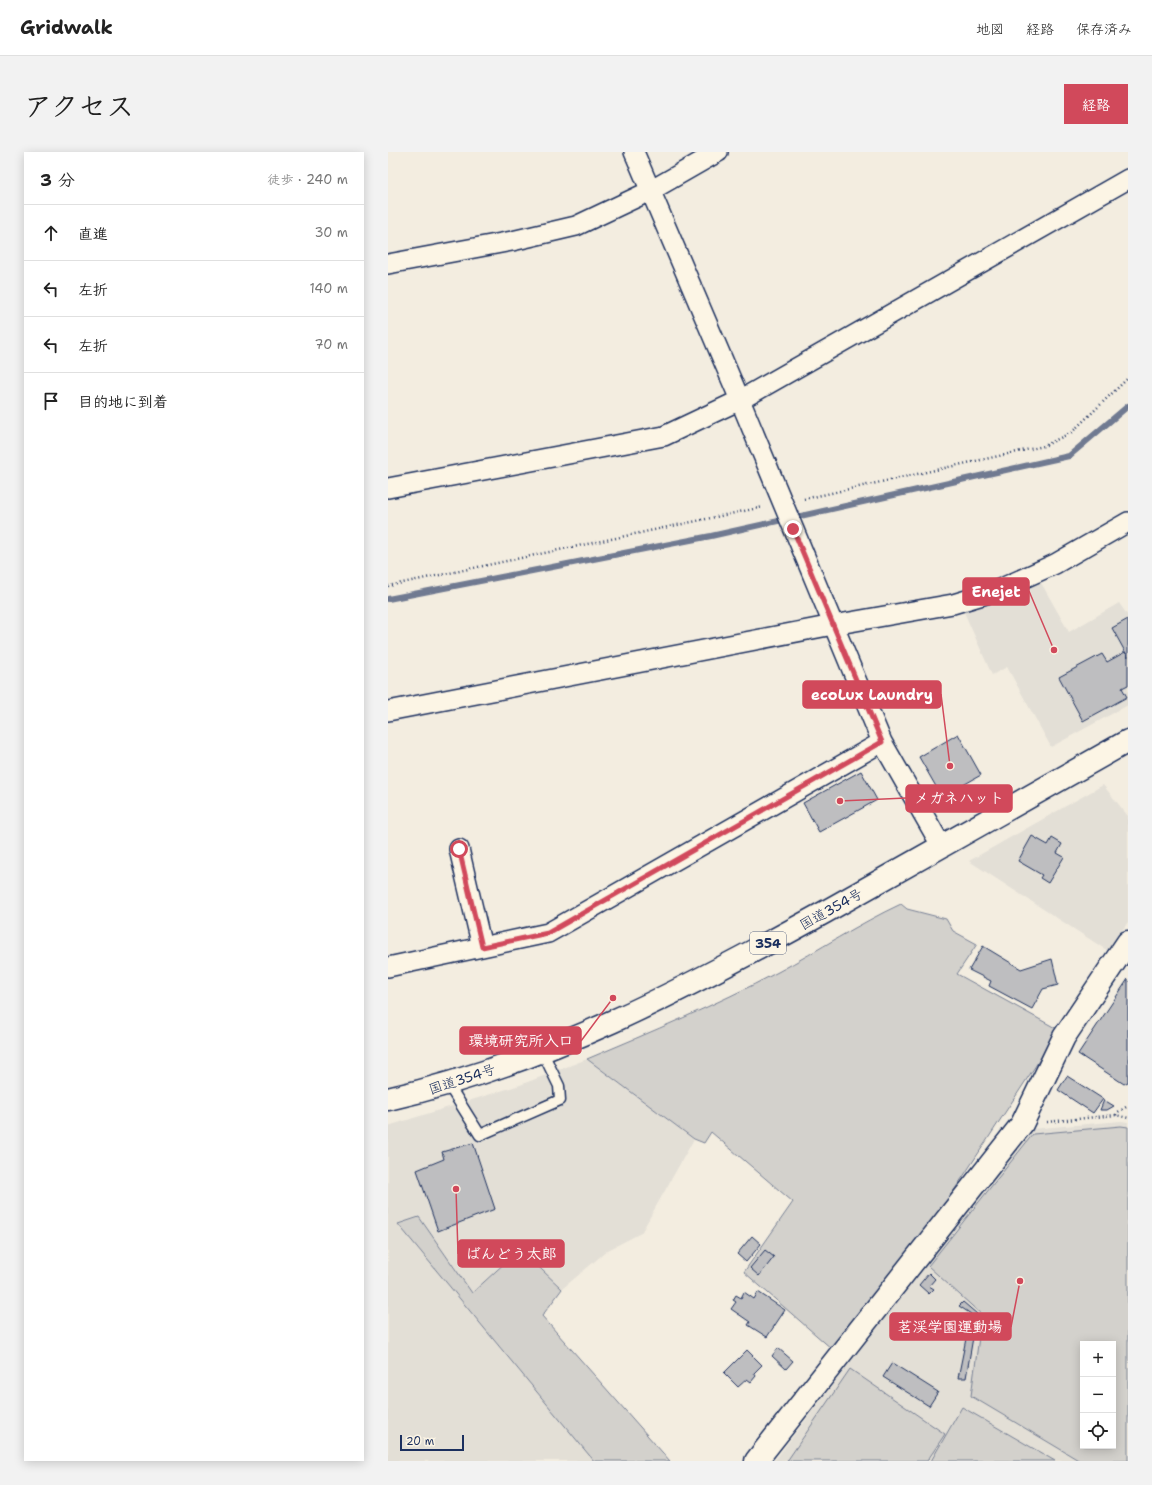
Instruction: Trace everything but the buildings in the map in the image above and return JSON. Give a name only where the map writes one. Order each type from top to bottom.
[{"type":"main road","name":"国道354号","points":[[388,1099],[484,1074],[647,1006],[728,966],[1128,741]]},
{"type":"main road","points":[[756,1461],[1022,1124],[1064,1037],[1128,942]]},
{"type":"street","points":[[634,152],[740,400],[882,742],[942,847]]},
{"type":"street","points":[[388,264],[512,241],[576,226],[650,191],[718,152]]},
{"type":"street","points":[[388,488],[664,436],[740,400],[1128,179]]},
{"type":"street","points":[[388,711],[833,625],[954,604],[993,592],[1055,564],[1128,522]]},
{"type":"street","points":[[388,967],[548,933],[882,742]]},
{"type":"street","points":[[459,849],[482,947]]},
{"type":"lane","points":[[448,1084],[480,1135],[560,1100],[559,1086],[542,1051]]},
{"type":"path","points":[[1116,1116],[1118,1112],[1128,1106]]},
{"type":"path","points":[[1022,1124],[1116,1116],[1128,1118]]},
{"type":"shaded area","points":[[1040,581],[1069,632],[1119,603],[1128,616],[1128,705],[1051,747],[1007,667],[992,675],[964,612],[993,603]]},
{"type":"shaded area","points":[[1103,785],[1128,816],[1128,922],[1108,951],[969,861]]},
{"type":"shaded area","points":[[901,904],[907,909],[946,919],[953,931],[977,944],[957,974],[1059,1030],[953,1192],[832,1349],[744,1272],[793,1202],[711,1132],[704,1143],[694,1139],[587,1059],[731,996],[793,964],[869,920]]},
{"type":"shaded area","points":[[587,1059],[694,1139],[641,1233],[608,1250],[562,1289],[520,1249],[472,1293],[419,1217],[398,1224],[594,1461],[388,1461],[388,1126],[520,1085]]},
{"type":"shaded area","points":[[1121,1121],[1128,1122],[1128,1461],[774,1461],[899,1299],[923,1264],[969,1210],[1031,1129]]},
{"type":"shaded area","points":[[1121,1126],[1128,1127],[1128,1461],[1080,1461],[971,1396],[982,1315],[928,1266],[1033,1134]]},
{"type":"shaded area","points":[[419,1217],[472,1293],[520,1249],[562,1289],[542,1316],[670,1461],[594,1461],[398,1224]]},
{"type":"shaded area","points":[[850,1369],[945,1434],[927,1461],[787,1461]]},
{"type":"shaded area","points":[[962,1407],[1055,1461],[931,1461]]},
{"type":"waterway","points":[[388,599],[711,536],[1069,456],[1128,406]]},
{"type":"place","name":"Enejet","points":[[1054,650]]},
{"type":"place","name":"ecoLux Laundry","points":[[950,766]]},
{"type":"place","name":"メガネハット","points":[[840,801]]},
{"type":"place","name":"環境研究所入口","points":[[613,998]]},
{"type":"place","name":"ばんどう太郎","points":[[456,1189]]},
{"type":"place","name":"茗渓学園運動場","points":[[1020,1281]]},
{"type":"route","points":[[459,849],[482,947],[548,933],[882,742],[793,529]]}]
